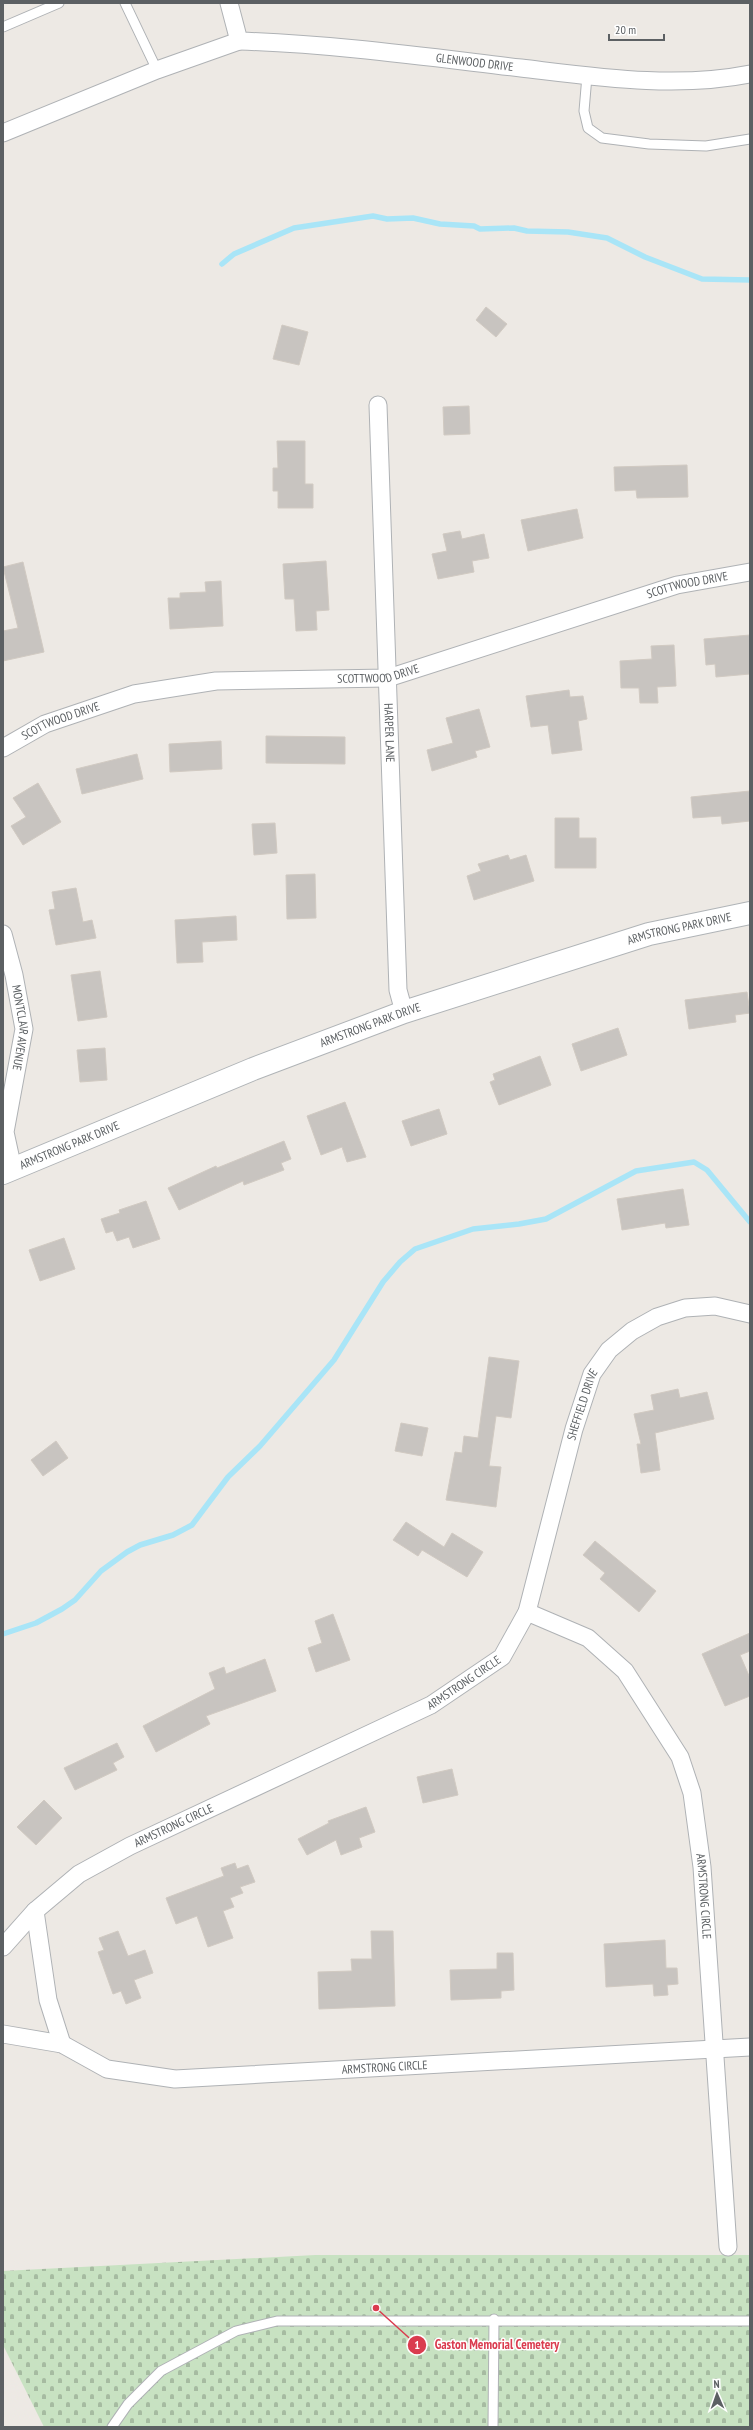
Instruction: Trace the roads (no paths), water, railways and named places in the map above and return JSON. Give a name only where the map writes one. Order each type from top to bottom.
[{"type":"main road","name":"ARMSTRONG PARK DRIVE","points":[[8,1171],[253,1069],[404,1012],[649,934],[750,913]]},
{"type":"street","points":[[3,133],[157,70],[239,41],[229,3]]},
{"type":"street","name":"GLENWOOD DRIVE","points":[[239,41],[310,43],[587,76],[662,82],[731,78],[750,74]]},
{"type":"street","name":"HARPER LANE","points":[[378,405],[398,990],[404,1012]]},
{"type":"street","name":"SCOTTWOOD DRIVE","points":[[3,748],[45,724],[134,694],[216,681],[388,678],[677,584],[750,572]]},
{"type":"street","name":"MONTCLAIR AVENUE","points":[[3,934],[14,975],[24,1029],[5,1132],[8,1171]]},
{"type":"street","name":"SHEFFIELD DRIVE","points":[[527,1612],[585,1394],[592,1374],[609,1350],[632,1331],[657,1318],[686,1308],[714,1306],[750,1314]]},
{"type":"street","name":"ARMSTRONG CIRCLE","points":[[3,1948],[35,1911],[79,1874],[130,1846],[431,1705],[502,1657],[527,1612],[588,1638],[625,1671],[680,1757],[692,1793],[702,1866],[728,2247]]},
{"type":"street","points":[[35,1911],[48,2000],[62,2044]]},
{"type":"street","name":"ARMSTRONG CIRCLE","points":[[3,2034],[62,2044],[107,2069],[175,2079],[714,2048]]},
{"type":"street","points":[[714,2048],[750,2047]]},
{"type":"lane","points":[[3,27],[59,3]]},
{"type":"lane","points":[[125,3],[157,70]]},
{"type":"lane","points":[[587,76],[584,111],[588,128],[602,138],[649,144],[706,146],[750,139]]},
{"type":"lane","points":[[493,2427],[494,2319]]},
{"type":"lane","points":[[112,2427],[128,2404],[161,2371],[236,2330],[277,2321],[494,2319],[750,2321]]},
{"type":"waterway","points":[[222,264],[234,254],[294,228],[373,216],[387,219],[413,218],[440,224],[474,226],[480,229],[514,228],[527,231],[568,232],[607,238],[645,257],[702,279],[750,280]]},
{"type":"waterway","points":[[3,1634],[36,1623],[62,1609],[75,1600],[101,1571],[127,1552],[140,1545],[173,1535],[192,1525],[228,1477],[260,1446],[334,1360],[383,1282],[400,1262],[415,1249],[473,1229],[519,1224],[546,1219],[636,1171],[694,1162],[707,1170],[750,1222]]},
{"type":"place","name":"Gaston Memorial Cemetery","points":[[376,2308]]}]
